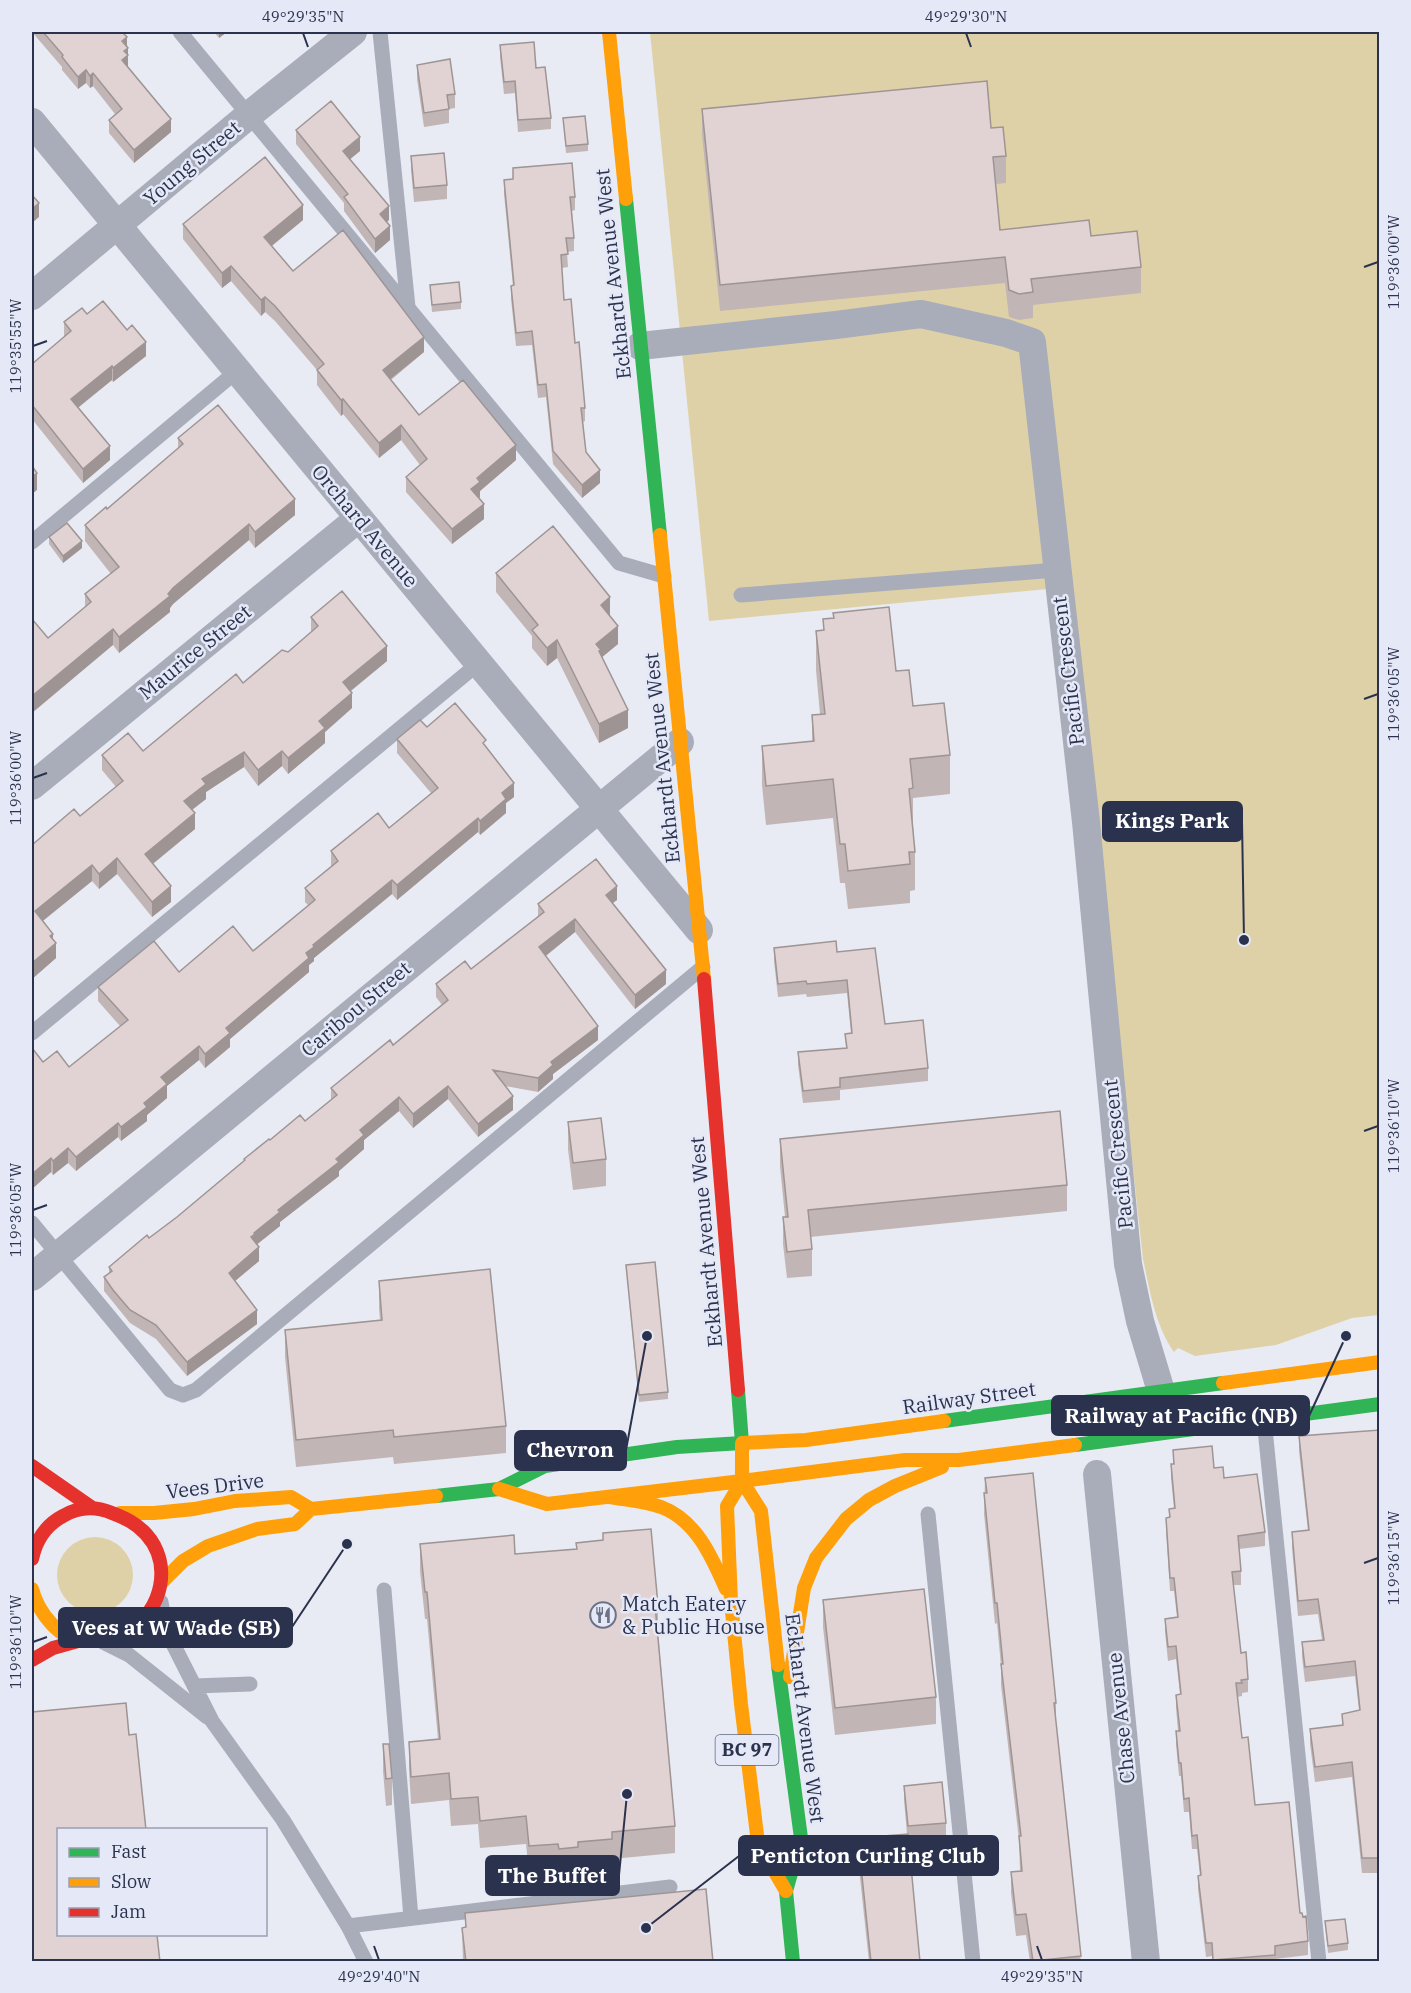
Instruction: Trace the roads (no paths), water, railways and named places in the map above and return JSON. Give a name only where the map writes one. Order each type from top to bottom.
[{"type":"main road","name":"Eckhardt Avenue West","points":[[609,32],[703,967],[742,1443],[742,1481],[727,1506],[731,1601],[758,1843],[786,1891]]},
{"type":"main road","name":"Railway Street","points":[[742,1443],[806,1440],[1380,1362]]},
{"type":"main road","points":[[742,1481],[905,1460],[959,1460],[1380,1404]]},
{"type":"main road","name":"Vees Drive","points":[[120,1513],[154,1513],[194,1509],[235,1501],[291,1497],[311,1509],[499,1489],[545,1466],[677,1447],[742,1443]]},
{"type":"main road","points":[[784,1717],[804,1588],[816,1558],[846,1519],[869,1500],[895,1486],[959,1460]]},
{"type":"main road","points":[[32,1466],[91,1507]]},
{"type":"main road","name":"Eckhardt Avenue West","points":[[742,1481],[761,1511],[784,1717],[801,1838],[786,1891],[793,1962]]},
{"type":"main road","name":"Vees Drive","points":[[499,1489],[547,1504],[742,1481]]},
{"type":"main road","points":[[610,1497],[662,1507],[683,1520],[712,1558],[731,1601]]},
{"type":"main road","points":[[32,1559],[33,1542],[50,1523],[71,1511],[91,1507],[120,1513],[134,1521],[149,1537],[158,1552],[162,1582],[160,1598],[152,1612],[136,1628],[119,1637],[78,1641],[52,1648],[32,1659]]},
{"type":"main road","name":"Vees Drive","points":[[162,1582],[183,1561],[208,1546],[257,1529],[295,1524],[311,1509]]},
{"type":"main road","points":[[32,1589],[33,1597],[45,1616],[61,1631],[78,1641]]},
{"type":"street","name":"Young Street","points":[[32,296],[249,115],[353,32]]},
{"type":"street","name":"Orchard Avenue","points":[[32,122],[699,930]]},
{"type":"street","name":"Pacific Crescent","points":[[640,346],[921,314],[1006,333],[1032,342],[1086,822],[1128,1264],[1140,1321],[1161,1391]]},
{"type":"street","name":"Maurice Street","points":[[32,786],[358,518]]},
{"type":"street","name":"Caribou Street","points":[[32,1277],[680,742]]},
{"type":"street","name":"Chase Avenue","points":[[1097,1474],[1146,1962]]},
{"type":"lane","points":[[180,32],[619,563],[664,576]]},
{"type":"lane","points":[[380,32],[408,308]]},
{"type":"lane","points":[[32,542],[237,371]]},
{"type":"lane","points":[[741,595],[1056,570]]},
{"type":"lane","points":[[32,1033],[479,663]]},
{"type":"lane","points":[[32,1223],[170,1390],[183,1395],[196,1390],[703,967]]},
{"type":"lane","points":[[1264,1419],[1319,1962]]},
{"type":"lane","points":[[928,1514],[973,1962]]},
{"type":"lane","points":[[384,1590],[411,1918]]},
{"type":"lane","points":[[160,1598],[166,1630],[212,1721],[283,1820],[348,1926],[366,1962]]},
{"type":"lane","points":[[99,1640],[129,1655],[212,1721]]},
{"type":"lane","points":[[194,1686],[250,1684]]},
{"type":"lane","points":[[348,1926],[670,1887]]},
{"type":"place","name":"Kings Park","points":[[1244,940]]},
{"type":"place","name":"Chevron","points":[[647,1336]]},
{"type":"place","name":"Railway at Pacific (NB)","points":[[1346,1336]]},
{"type":"place","name":"Vees at W Wade (SB)","points":[[347,1544]]},
{"type":"place","name":"Match Eatery & Public House","points":[[603,1615]]},
{"type":"place","name":"The Buffet","points":[[627,1794]]},
{"type":"place","name":"Penticton Curling Club","points":[[646,1928]]}]
